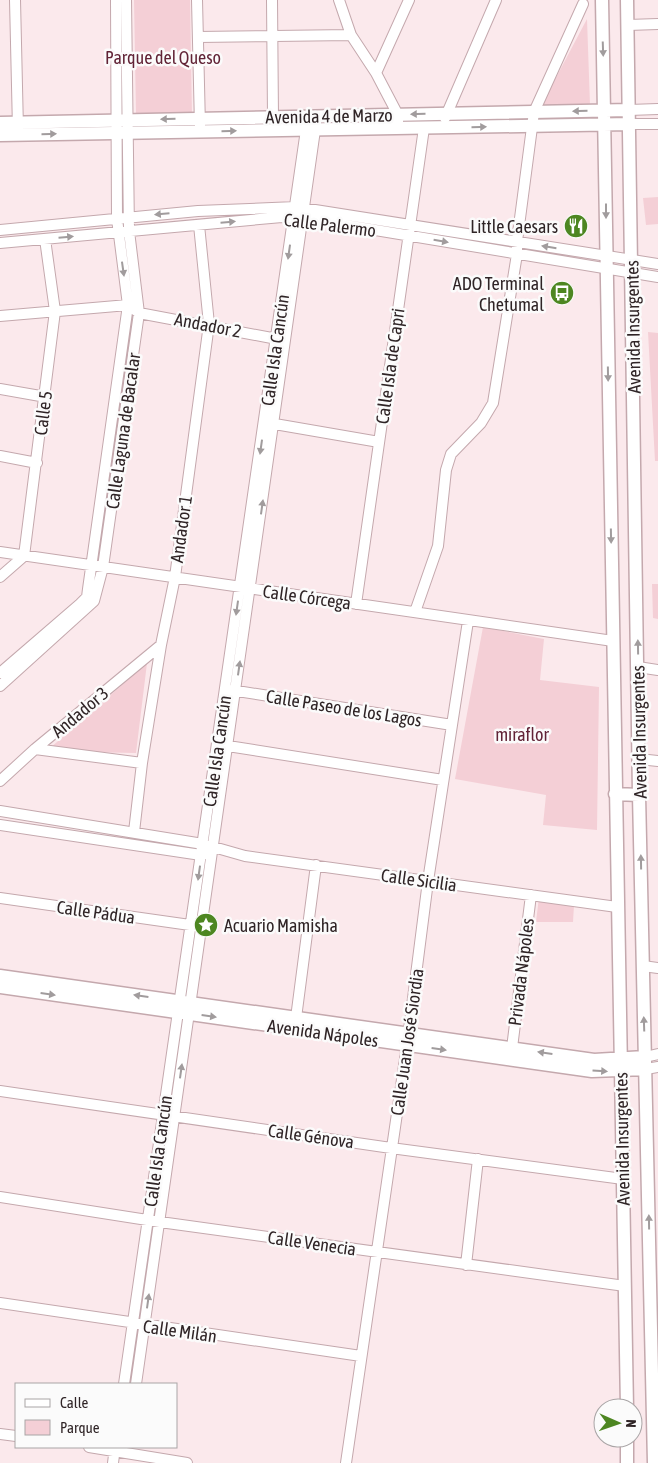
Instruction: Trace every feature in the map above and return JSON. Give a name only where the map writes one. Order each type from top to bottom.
[{"type":"main road","name":"Avenida Insurgentes","points":[[602,0],[626,1398]]},
{"type":"main road","name":"Avenida Insurgentes","points":[[627,0],[639,795],[643,966],[650,1065],[654,1463]]},
{"type":"main road","name":"Avenida 4 de Marzo","points":[[0,135],[18,129],[312,123],[398,115],[629,110]]},
{"type":"main road","name":"Avenida 4 de Marzo","points":[[200,125],[274,117],[312,123],[399,128],[630,124]]},
{"type":"main road","name":"Avenida 4 de Marzo","points":[[0,123],[18,129]]},
{"type":"main road","points":[[615,794],[639,795]]},
{"type":"main road","name":"Avenida Nápoles","points":[[0,976],[185,1008],[483,1050],[503,1051],[592,1071],[621,1066],[650,1065]]},
{"type":"main road","name":"Avenida Nápoles","points":[[0,987],[185,1008],[296,1018],[408,1039]]},
{"type":"main road","points":[[627,1448],[627,1463]]},
{"type":"street","points":[[15,0],[18,129]]},
{"type":"street","points":[[116,0],[123,127]]},
{"type":"street","points":[[123,127],[126,0]]},
{"type":"street","points":[[197,0],[200,125]]},
{"type":"street","points":[[272,0],[274,117]]},
{"type":"street","points":[[339,0],[351,35],[376,73],[398,115],[399,128]]},
{"type":"street","points":[[376,73],[408,0]]},
{"type":"street","points":[[444,127],[446,114],[496,0]]},
{"type":"street","points":[[415,612],[438,546],[446,470],[451,454],[481,423],[493,403],[517,254],[517,241],[534,112],[583,4]]},
{"type":"street","points":[[628,25],[658,24]]},
{"type":"street","points":[[198,37],[273,34],[351,35]]},
{"type":"street","name":"Avenida 4 de Marzo","points":[[629,110],[658,109]]},
{"type":"street","name":"Calle Isla Cancún","points":[[213,848],[231,690],[312,123]]},
{"type":"street","name":"Avenida 4 de Marzo","points":[[630,124],[658,124]]},
{"type":"street","name":"Calle Laguna de Bacalar","points":[[0,673],[87,596],[128,305],[124,232],[129,218],[123,127]]},
{"type":"street","name":"Calle Laguna de Bacalar","points":[[0,686],[94,601],[103,567],[139,313],[124,232],[117,219],[123,127]]},
{"type":"street","name":"Calle Isla de Capri","points":[[356,604],[424,128]]},
{"type":"street","name":"Calle Palermo","points":[[0,230],[198,211],[300,212],[410,224],[517,241],[606,262]]},
{"type":"street","name":"Calle Isla Cancún","points":[[269,423],[277,339],[300,212]]},
{"type":"street","name":"Calle Palermo","points":[[0,243],[199,225],[300,212],[409,236],[517,254],[632,266],[658,264]]},
{"type":"street","name":"Andador 1","points":[[134,832],[142,763],[161,645],[175,577],[209,324],[199,225]]},
{"type":"street","name":"Calle 5","points":[[24,556],[46,397],[55,311],[45,239]]},
{"type":"street","name":"Calle Palermo","points":[[632,266],[658,277]]},
{"type":"street","points":[[0,316],[128,305],[139,313]]},
{"type":"street","name":"Andador 2","points":[[139,313],[209,324],[277,339]]},
{"type":"street","points":[[0,389],[46,397]]},
{"type":"street","points":[[269,423],[379,442]]},
{"type":"street","points":[[0,456],[37,463]]},
{"type":"street","name":"Calle Córcega","points":[[0,552],[613,641]]},
{"type":"street","points":[[0,577],[24,556]]},
{"type":"street","name":"Calle Juan José Siordia","points":[[346,1463],[408,1039],[428,881],[468,621]]},
{"type":"street","name":"Andador 3","points":[[0,782],[35,749],[161,645]]},
{"type":"street","points":[[638,667],[658,670]]},
{"type":"street","name":"Calle Isla Cancún","points":[[196,926],[213,848],[228,746],[231,690]]},
{"type":"street","name":"Calle Paseo de los Lagos","points":[[231,690],[452,725]]},
{"type":"street","points":[[228,746],[444,780]]},
{"type":"street","points":[[35,749],[142,763]]},
{"type":"street","points":[[639,759],[658,761]]},
{"type":"street","name":"Calle Sicilia","points":[[0,812],[134,832],[245,856],[617,907]]},
{"type":"street","points":[[0,825],[202,855]]},
{"type":"street","name":"Calle Isla Cancún","points":[[136,1383],[175,1116],[202,855],[213,848]]},
{"type":"street","points":[[296,1018],[316,865]]},
{"type":"street","name":"Privada Nápoles","points":[[503,1051],[531,895]]},
{"type":"street","name":"Calle Pádua","points":[[0,898],[196,926]]},
{"type":"street","points":[[643,966],[658,968]]},
{"type":"street","name":"Calle Isla Cancún","points":[[124,1383],[164,1114],[185,1008]]},
{"type":"street","points":[[650,1065],[658,1054]]},
{"type":"street","name":"Calle Génova","points":[[0,1091],[391,1148],[623,1179]]},
{"type":"street","points":[[466,1265],[478,1159]]},
{"type":"street","name":"Calle Venecia","points":[[0,1197],[160,1222],[624,1286]]},
{"type":"street","name":"Calle Milán","points":[[0,1303],[145,1326],[361,1356]]},
{"type":"street","points":[[0,1434],[15,1436]]},
{"type":"street","points":[[102,1448],[115,1449],[126,1454],[187,1463]]},
{"type":"street","points":[[113,1463],[115,1449]]},
{"type":"green space","name":"Parque del Queso","points":[[134,0],[190,0],[192,115],[136,114]]},
{"type":"green space","points":[[587,19],[590,105],[541,106]]},
{"type":"green space","points":[[658,197],[658,224],[646,225],[643,198]]},
{"type":"green space","points":[[648,332],[658,333],[658,461],[655,461]]},
{"type":"green space","points":[[652,584],[658,584],[658,619],[653,618]]},
{"type":"green space","name":"miraflor","points":[[483,627],[544,639],[540,680],[599,687],[597,830],[543,825],[546,795],[455,779]]},
{"type":"green space","points":[[147,663],[136,753],[81,752],[49,749]]},
{"type":"green space","points":[[539,897],[574,905],[573,922],[536,922]]},
{"type":"place","name":"Little Caesars","points":[[576,226]]},
{"type":"place","name":"ADO Terminal Chetumal","points":[[562,293]]},
{"type":"place","name":"Acuario Mamisha","points":[[206,925]]}]
